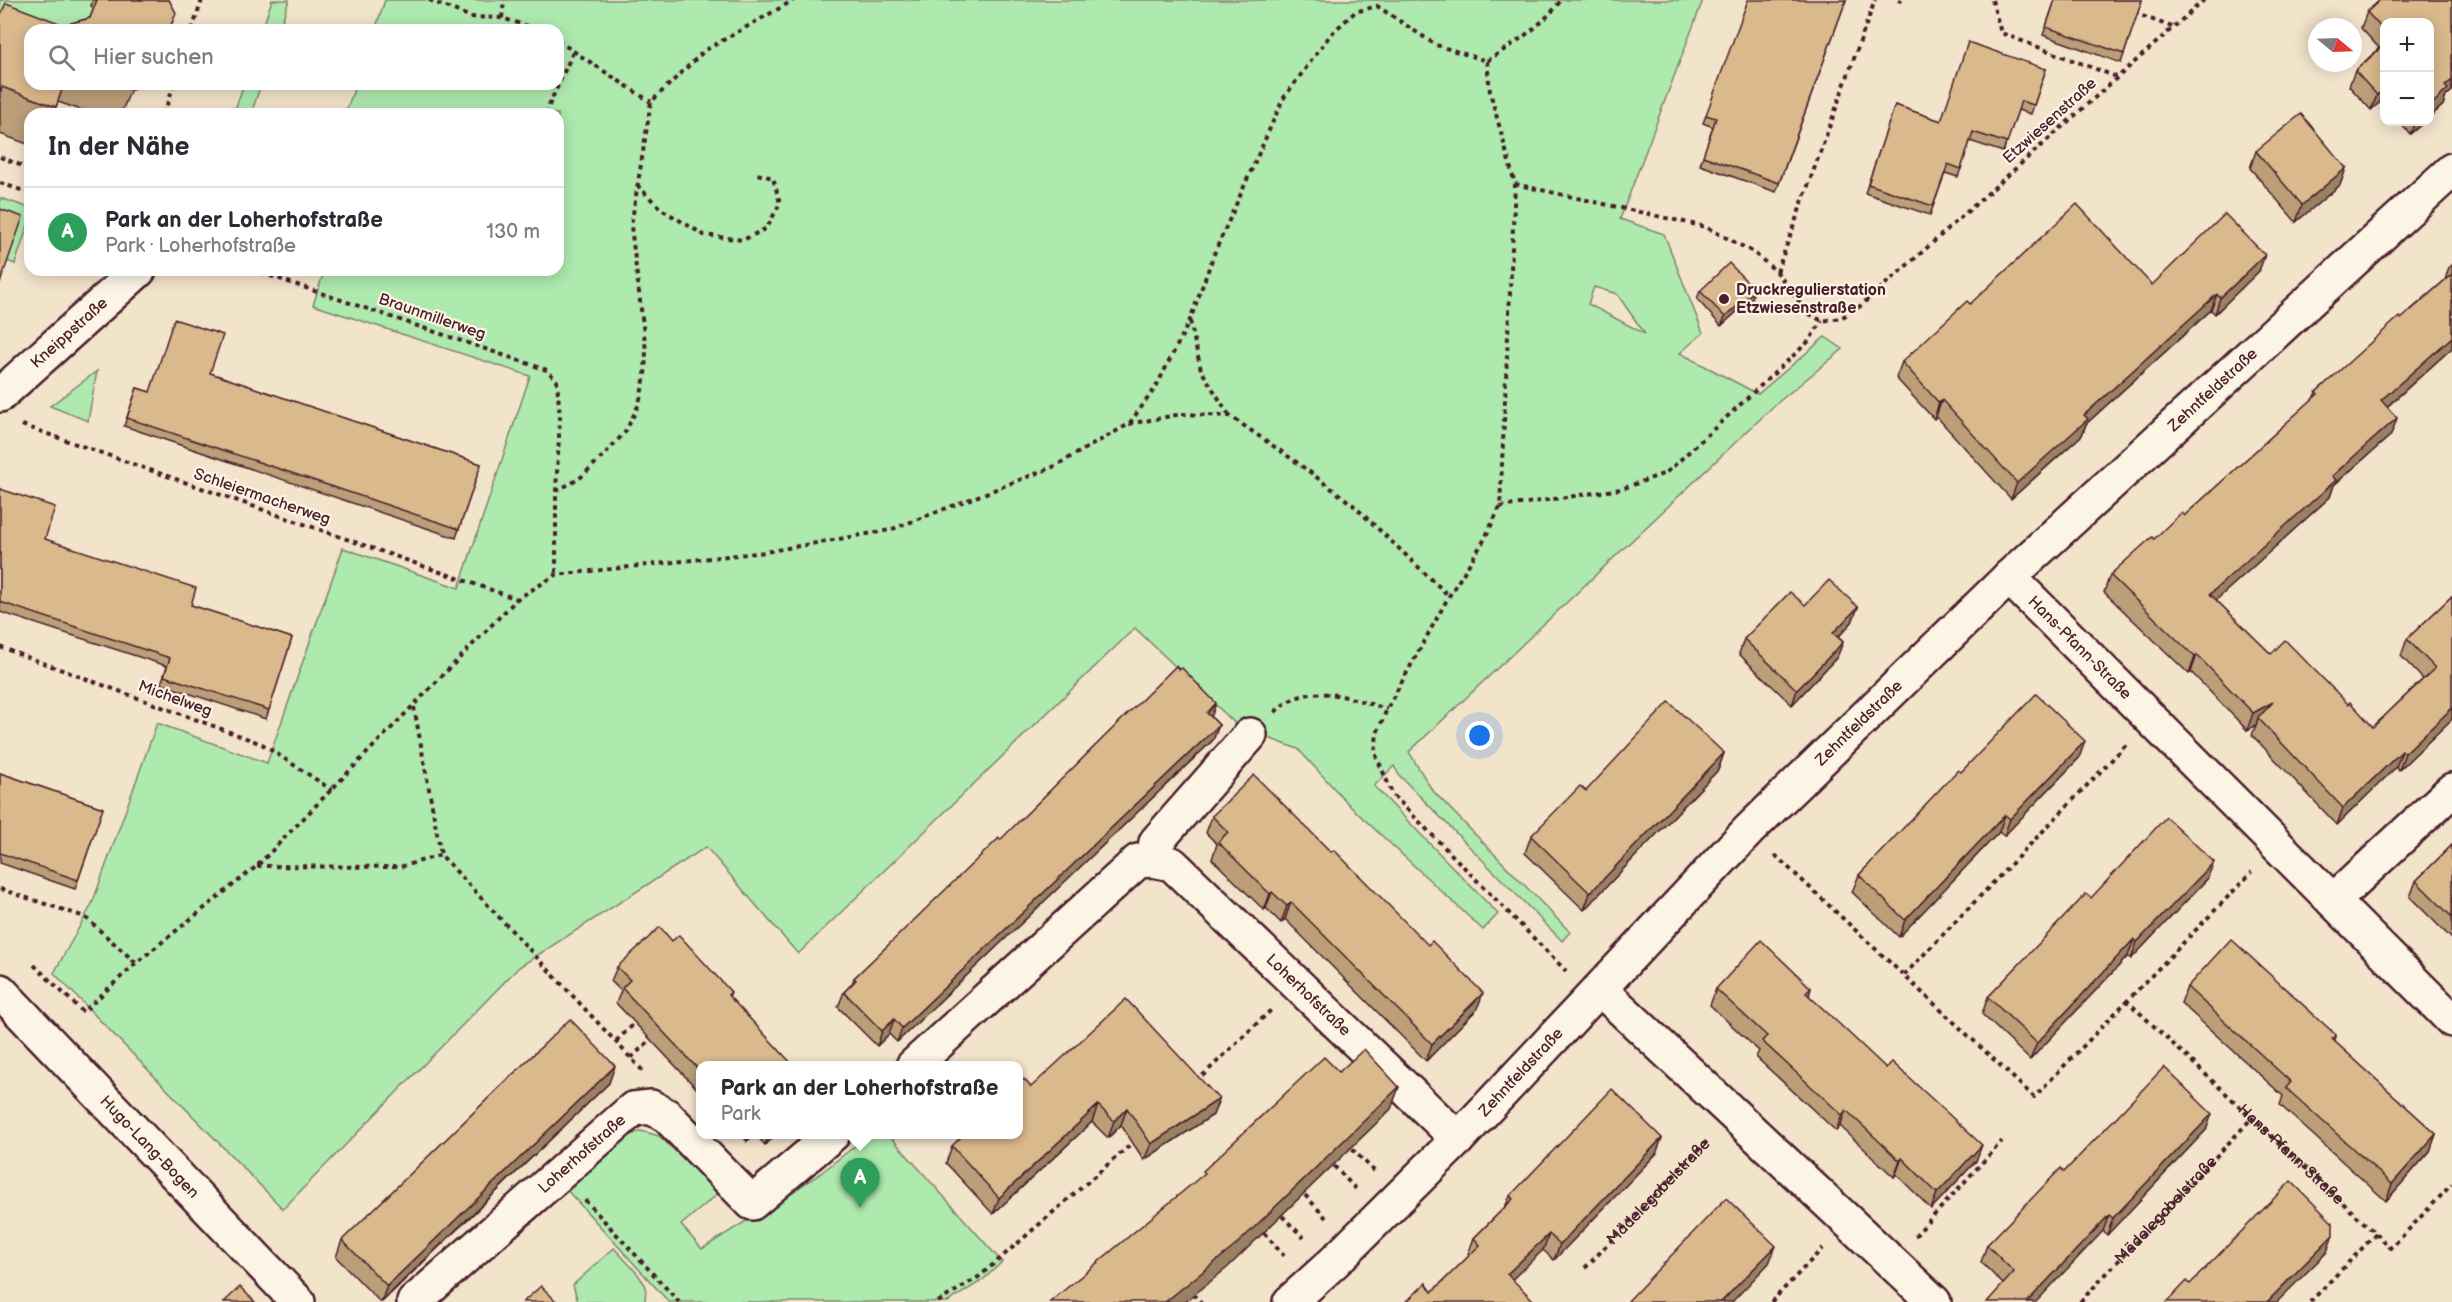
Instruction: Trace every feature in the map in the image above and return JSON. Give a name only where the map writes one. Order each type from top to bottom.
[{"type":"street","name":"Zehntfeldstraße","points":[[1290,1302],[1458,1139],[1749,830],[2009,577],[2452,170]]},
{"type":"street","name":"Kneippstraße","points":[[0,395],[132,276]]},
{"type":"street","name":"Hans-Pfann-Straße","points":[[2009,577],[2452,1020]]},
{"type":"street","points":[[918,1061],[1138,861],[1153,860],[1156,842],[1250,735]]},
{"type":"street","points":[[2333,901],[2452,790]]},
{"type":"street","name":"Loherhofstraße","points":[[1153,860],[1172,864],[1458,1139]]},
{"type":"street","name":"Hugo-Lang-Bogen","points":[[0,991],[298,1302]]},
{"type":"street","points":[[1596,993],[1733,1114],[1934,1302]]},
{"type":"street","points":[[651,1107],[668,1116],[752,1203],[827,1139]]},
{"type":"street","name":"Loherhofstraße","points":[[414,1302],[633,1109],[651,1107]]},
{"type":"path","points":[[194,24],[202,0]]},
{"type":"path","points":[[429,0],[471,17],[502,18],[520,24]]},
{"type":"path","points":[[502,18],[504,0]]},
{"type":"path","points":[[1377,0],[1377,6]]},
{"type":"path","points":[[1487,61],[1527,34],[1553,11],[1561,0]]},
{"type":"path","points":[[1777,272],[1875,0]]},
{"type":"path","points":[[1898,0],[1904,2]]},
{"type":"path","points":[[1992,0],[2001,33],[2117,77]]},
{"type":"path","name":"Etzwiesenstraße","points":[[1822,321],[1841,318],[1859,307],[2204,0]]},
{"type":"path","points":[[556,576],[556,491],[579,479],[626,431],[639,404],[645,376],[646,351],[631,226],[651,102],[704,51],[792,1]]},
{"type":"path","points":[[1128,424],[1156,387],[1190,320],[1214,254],[1283,99],[1331,34],[1355,12],[1377,6],[1436,45],[1487,61]]},
{"type":"path","points":[[2132,13],[2173,27]]},
{"type":"path","points":[[564,44],[651,102]]},
{"type":"path","points":[[564,72],[574,50]]},
{"type":"path","points":[[1487,61],[1490,92],[1515,183],[1514,247],[1500,507],[1483,542],[1449,596],[1387,709],[1377,733],[1376,753],[1393,795],[1596,993]]},
{"type":"path","points":[[166,108],[172,90]]},
{"type":"path","points":[[548,108],[556,90]]},
{"type":"path","points":[[0,157],[24,167]]},
{"type":"path","points":[[637,184],[661,209],[704,235],[743,240],[767,228],[780,203],[773,178],[753,173]]},
{"type":"path","points":[[0,183],[24,192]]},
{"type":"path","points":[[1500,507],[1621,489],[1666,473],[1808,342],[1822,321],[1806,312],[1777,272],[1753,252],[1706,227],[1515,183]]},
{"type":"path","name":"Braunmillerweg","points":[[271,276],[547,370],[557,381],[560,418],[556,491]]},
{"type":"path","points":[[1190,320],[1201,370],[1230,416],[1352,504],[1449,596]]},
{"type":"path","points":[[34,965],[83,1012],[136,963],[257,866],[517,599],[556,576],[765,552],[890,530],[1053,466],[1128,424],[1182,414],[1230,416]]},
{"type":"path","name":"Schleiermacherweg","points":[[17,423],[517,599]]},
{"type":"path","name":"Michelweg","points":[[0,647],[262,744],[332,790]]},
{"type":"path","points":[[1250,735],[1281,706],[1300,696],[1327,692],[1387,709]]},
{"type":"path","points":[[414,707],[441,855],[653,1081],[651,1107]]},
{"type":"path","points":[[1904,975],[2151,719]]},
{"type":"path","points":[[1749,830],[2034,1097],[2278,846]]},
{"type":"path","points":[[257,866],[400,867],[441,855]]},
{"type":"path","points":[[0,889],[86,917],[136,963]]},
{"type":"path","points":[[1196,1083],[1297,985]]},
{"type":"path","name":"Hans-Pfann-Straße","points":[[2126,1000],[2391,1248],[2452,1184]]},
{"type":"path","points":[[615,1041],[635,1023]]},
{"type":"path","points":[[631,1058],[650,1040]]},
{"type":"path","name":"Mädelegabelstraße","points":[[1585,1268],[1733,1114]]},
{"type":"path","name":"Mädelegabelstraße","points":[[2080,1302],[2252,1118]]},
{"type":"path","points":[[938,1302],[980,1276],[1145,1132]]},
{"type":"path","points":[[1891,1262],[2002,1142]]},
{"type":"path","points":[[1352,1149],[1370,1166]]},
{"type":"path","points":[[1334,1166],[1352,1185]]},
{"type":"path","points":[[561,1173],[679,1302]]},
{"type":"path","points":[[1305,1195],[1326,1218]]},
{"type":"path","points":[[1282,1216],[1304,1238]]},
{"type":"path","points":[[1771,1302],[1848,1222]]},
{"type":"path","points":[[1264,1233],[1284,1256]]},
{"type":"path","points":[[2310,1302],[2376,1234]]},
{"type":"path","points":[[1193,1294],[1201,1302]]},
{"type":"green space","points":[[0,0],[93,0],[91,6],[94,8],[88,24],[24,24],[24,34],[0,49]]},
{"type":"green space","points":[[272,0],[289,0],[281,24],[264,24]]},
{"type":"green space","points":[[385,0],[1703,0],[1620,219],[1664,234],[1703,333],[1680,353],[1758,394],[1825,337],[1843,349],[1776,404],[1409,752],[1432,790],[1570,932],[1562,941],[1399,775],[1394,766],[1374,786],[1498,914],[1483,930],[1351,807],[1298,749],[1239,727],[1135,628],[798,954],[706,847],[519,967],[283,1209],[54,973],[92,904],[157,723],[267,763],[343,548],[459,588],[530,376],[313,305],[323,276],[564,276],[564,108],[347,108],[354,90],[564,90],[564,24],[377,24]],"holes":[[[1594,287],[1617,294],[1645,334],[1588,304]]]},
{"type":"green space","points":[[242,90],[259,90],[253,108],[235,108]]},
{"type":"green space","points":[[0,198],[24,206],[24,237],[15,264],[7,261],[0,224]]},
{"type":"green space","points":[[97,371],[88,421],[50,406]]},
{"type":"green space","points":[[641,1131],[659,1136],[720,1192],[681,1225],[702,1249],[817,1176],[864,1139],[893,1139],[1002,1262],[983,1280],[948,1302],[669,1302],[565,1188],[621,1139]]},
{"type":"green space","points":[[614,1248],[646,1286],[645,1302],[578,1302],[573,1285]]},
{"type":"building","points":[[97,0],[169,0],[176,13],[171,24],[68,24],[90,18]]},
{"type":"building","points":[[1748,0],[1846,0],[1779,183],[1703,156],[1716,118],[1706,115]]},
{"type":"building","points":[[2055,0],[2142,0],[2124,54],[2046,27]]},
{"type":"building","points":[[2380,0],[2452,0],[2452,80],[2445,86],[2448,89],[2434,102],[2434,18],[2380,18],[2380,26],[2367,12]]},
{"type":"building","points":[[6,3],[61,24],[24,24],[24,90],[62,90],[56,107],[2,87],[0,91],[0,14]]},
{"type":"building","points":[[1968,42],[2046,69],[2034,105],[2021,101],[2007,143],[1973,132],[1961,169],[1948,164],[1933,206],[1868,184],[1895,105],[1941,121]]},
{"type":"building","points":[[2380,48],[2380,92],[2377,95],[2356,72],[2362,72],[2362,65]]},
{"type":"building","points":[[2301,114],[2346,168],[2302,205],[2256,151]]},
{"type":"building","points":[[2077,204],[2152,285],[2225,214],[2265,255],[2220,298],[2217,294],[2084,415],[2088,419],[2017,483],[1942,400],[1939,403],[1902,362],[1967,301],[1970,304]]},
{"type":"building","points":[[0,209],[23,217],[0,283]]},
{"type":"building","name":"Druckregulierstation Etzwiesenstraße","points":[[1729,263],[1755,290],[1725,317],[1700,291]]},
{"type":"building","points":[[2452,274],[2452,337],[2381,400],[2397,418],[2332,476],[2336,480],[2210,594],[2271,654],[2285,640],[2373,727],[2435,668],[2407,639],[2452,596],[2452,708],[2405,753],[2402,751],[2343,808],[2258,718],[2273,702],[2253,713],[2197,655],[2195,657],[2110,575],[2152,537],[2154,539],[2181,513],[2184,516],[2399,317],[2401,319]]},
{"type":"building","points":[[174,319],[223,335],[210,373],[481,464],[459,529],[127,418],[137,388],[150,392]]},
{"type":"building","points":[[0,489],[55,507],[45,539],[196,588],[191,605],[292,638],[269,710],[164,676],[170,658],[0,602]]},
{"type":"building","points":[[1829,580],[1858,607],[1833,633],[1843,642],[1797,690],[1744,639],[1790,592],[1805,605]]},
{"type":"building","points":[[1176,666],[1179,670],[1182,668],[1216,703],[1207,713],[1219,725],[902,1028],[894,1019],[882,1031],[844,992],[856,980],[854,978],[999,838],[1000,840]]},
{"type":"building","points":[[2036,694],[2085,741],[2010,819],[2005,815],[1905,920],[1859,875],[1958,770],[1961,772]]},
{"type":"building","points":[[1669,702],[1724,753],[1590,893],[1531,836],[1580,786],[1586,791]]},
{"type":"building","points":[[0,773],[103,808],[78,880],[0,853]]},
{"type":"building","points":[[1254,775],[1331,852],[1334,850],[1428,945],[1432,941],[1483,993],[1432,1044],[1291,902],[1287,906],[1272,892],[1270,894],[1218,842],[1228,832],[1212,816]]},
{"type":"building","points":[[2166,817],[2214,862],[2137,942],[2134,939],[2037,1043],[1988,997],[2086,894],[2091,898]]},
{"type":"building","points":[[2452,845],[2452,917],[2416,881]]},
{"type":"building","points":[[660,927],[672,941],[679,935],[731,992],[728,995],[789,1061],[696,1061],[696,1067],[622,988],[630,980],[617,967]]},
{"type":"building","points":[[2231,939],[2336,1035],[2332,1039],[2436,1134],[2392,1184],[2286,1088],[2291,1082],[2187,987]]},
{"type":"building","points":[[1761,940],[1811,988],[1806,993],[1886,1068],[1892,1062],[1982,1145],[1937,1193],[1902,1158],[1900,1161],[1846,1110],[1842,1115],[1762,1041],[1767,1036],[1716,989]]},
{"type":"building","points":[[1126,999],[1219,1099],[1151,1144],[1127,1108],[1114,1121],[1098,1105],[999,1198],[952,1146],[959,1139],[1023,1139],[1024,1079],[1031,1087]]},
{"type":"building","points":[[570,1019],[615,1066],[387,1286],[342,1240]]},
{"type":"building","points":[[1364,1049],[1399,1087],[1235,1246],[1165,1302],[1050,1302],[1205,1173],[1203,1171],[1324,1057],[1339,1072]]},
{"type":"building","points":[[2164,1067],[2212,1114],[2113,1218],[2109,1215],[2027,1302],[1987,1302],[2014,1272],[1987,1245],[2061,1168],[2064,1172]]},
{"type":"building","points":[[1612,1089],[1662,1138],[1560,1244],[1549,1234],[1507,1274],[1535,1302],[1406,1302],[1426,1283],[1432,1292],[1480,1245],[1474,1238],[1513,1199],[1510,1196]]},
{"type":"building","points":[[2291,1181],[2333,1223],[2333,1235],[2267,1302],[2167,1302],[2187,1281],[2190,1284]]},
{"type":"building","points":[[1726,1198],[1776,1246],[1721,1302],[1628,1301]]},
{"type":"building","points":[[541,1286],[557,1302],[523,1302]]},
{"type":"building","points":[[240,1287],[255,1302],[224,1302]]},
{"type":"place","name":"Druckregulierstation Etzwiesenstraße","points":[[1724,299]]},
{"type":"place","name":"Park an der Loherhofstraße","points":[[860,1208]]}]
